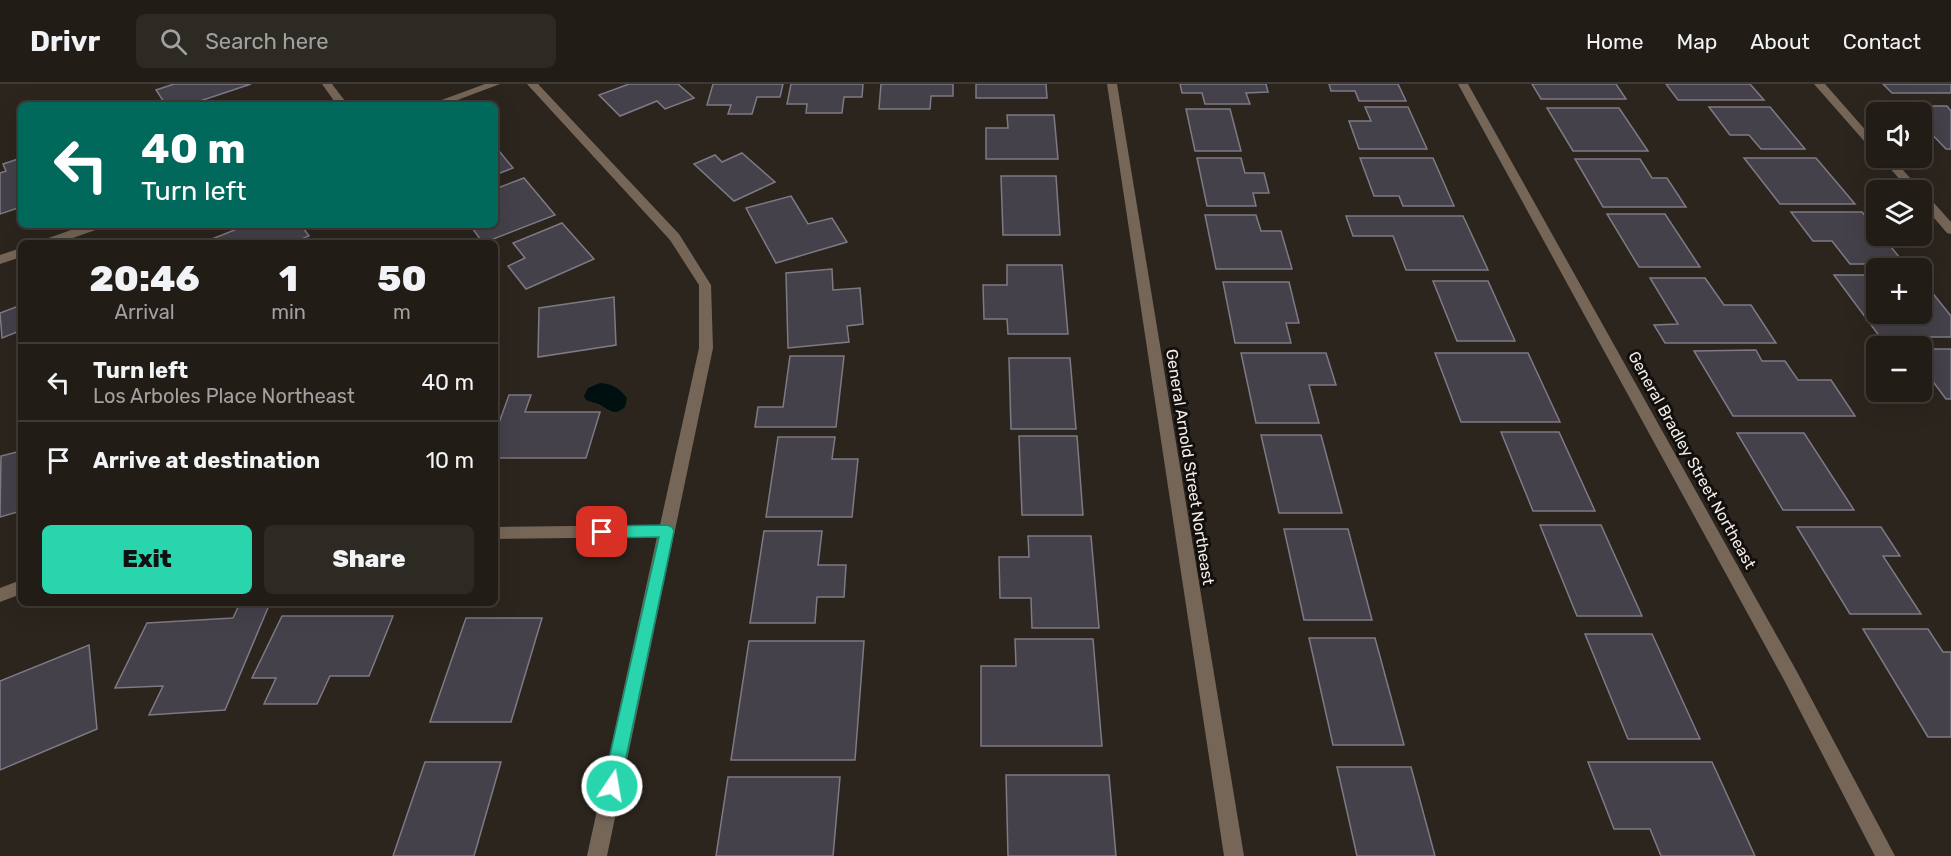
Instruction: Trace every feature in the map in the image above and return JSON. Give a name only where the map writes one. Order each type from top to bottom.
[{"type":"street","points":[[327,84],[341,102]]},
{"type":"street","points":[[442,102],[495,84]]},
{"type":"street","points":[[532,84],[675,237],[705,285],[706,348],[597,856]]},
{"type":"street","name":"General Arnold Street Northeast","points":[[1112,84],[1234,856]]},
{"type":"street","name":"General Bradley Street Northeast","points":[[1464,84],[1790,675],[1886,856]]},
{"type":"street","points":[[1819,84],[1866,137]]},
{"type":"street","points":[[1895,168],[1907,180]]},
{"type":"street","points":[[1932,208],[1951,230]]},
{"type":"street","points":[[55,240],[89,228]]},
{"type":"street","points":[[0,260],[18,253]]},
{"type":"street","points":[[498,533],[667,531]]},
{"type":"street","points":[[0,595],[18,589]]},
{"type":"shaded area","points":[[600,383],[615,387],[621,392],[627,398],[625,407],[613,412],[586,400],[584,396],[588,388]]},
{"type":"building","points":[[174,84],[251,84],[197,102],[164,102],[156,90]]},
{"type":"building","points":[[629,84],[678,84],[694,98],[665,109],[657,101],[620,116],[599,95]]},
{"type":"building","points":[[713,84],[783,84],[780,97],[757,97],[752,114],[728,114],[731,105],[707,105]]},
{"type":"building","points":[[791,84],[863,84],[862,97],[844,97],[842,113],[806,113],[807,104],[787,104]]},
{"type":"building","points":[[881,84],[953,84],[953,96],[931,96],[930,109],[879,109]]},
{"type":"building","points":[[976,84],[1046,84],[1047,98],[976,98]]},
{"type":"building","points":[[1180,84],[1266,84],[1268,92],[1246,93],[1250,104],[1205,104],[1202,93],[1182,93]]},
{"type":"building","points":[[1329,84],[1398,84],[1406,101],[1359,101],[1355,91],[1331,91]]},
{"type":"building","points":[[1532,84],[1616,84],[1626,99],[1541,99]]},
{"type":"building","points":[[1666,84],[1750,84],[1764,100],[1678,100]]},
{"type":"building","points":[[1883,84],[1951,84],[1951,93],[1892,93]]},
{"type":"building","points":[[1932,106],[1947,106],[1951,111],[1951,149],[1946,149],[1932,134]]},
{"type":"building","points":[[1365,107],[1408,107],[1427,149],[1359,149],[1349,121],[1371,121]]},
{"type":"building","points":[[1709,107],[1770,107],[1805,149],[1761,149],[1749,135],[1730,135]]},
{"type":"building","points":[[1547,108],[1619,108],[1648,151],[1573,151]]},
{"type":"building","points":[[1186,109],[1230,109],[1241,151],[1195,151]]},
{"type":"building","points":[[1007,115],[1054,115],[1058,159],[986,159],[986,128],[1008,128]]},
{"type":"building","points":[[498,150],[513,168],[498,174]]},
{"type":"building","points":[[742,153],[775,182],[734,201],[694,164],[715,155],[722,162]]},
{"type":"building","points":[[1197,158],[1241,158],[1245,173],[1264,173],[1269,193],[1253,193],[1256,206],[1207,206]]},
{"type":"building","points":[[1360,158],[1433,158],[1454,206],[1403,206],[1399,196],[1374,196]]},
{"type":"building","points":[[1744,158],[1816,158],[1855,204],[1780,204]]},
{"type":"building","points":[[18,159],[18,208],[0,214],[0,173],[6,171],[3,164]]},
{"type":"building","points":[[1575,159],[1640,159],[1652,178],[1667,178],[1686,207],[1603,207]]},
{"type":"building","points":[[1001,176],[1056,176],[1060,235],[1003,235]]},
{"type":"building","points":[[524,178],[555,215],[491,240],[481,240],[472,228],[498,228],[498,188]]},
{"type":"building","points":[[791,196],[808,224],[832,218],[847,242],[776,263],[746,208]]},
{"type":"building","points":[[1791,212],[1862,212],[1866,217],[1866,246],[1890,246],[1900,258],[1866,258],[1866,264],[1850,264],[1832,241],[1813,241]]},
{"type":"building","points":[[1607,214],[1665,214],[1700,267],[1639,267]]},
{"type":"building","points":[[1205,215],[1256,215],[1261,231],[1281,231],[1292,269],[1216,269]]},
{"type":"building","points":[[1346,216],[1463,216],[1488,270],[1406,270],[1393,236],[1353,236]]},
{"type":"building","points":[[562,223],[594,259],[526,289],[508,266],[525,258],[513,243]]},
{"type":"building","points":[[240,228],[303,228],[309,236],[299,240],[210,240]]},
{"type":"building","points":[[1007,265],[1062,265],[1068,334],[1008,334],[1007,319],[984,319],[983,285],[1007,285]]},
{"type":"building","points":[[832,269],[833,290],[860,288],[863,324],[847,326],[849,342],[788,348],[786,273]]},
{"type":"building","points":[[1834,275],[1866,275],[1866,318]]},
{"type":"building","points":[[1650,278],[1705,278],[1724,305],[1751,305],[1776,343],[1665,343],[1654,325],[1678,324]]},
{"type":"building","points":[[1433,281],[1488,281],[1515,341],[1457,341]]},
{"type":"building","points":[[1223,282],[1289,282],[1299,323],[1286,323],[1291,343],[1235,343]]},
{"type":"building","points":[[1932,292],[1951,316],[1951,337],[1879,336],[1870,324],[1932,324]]},
{"type":"building","points":[[614,297],[616,345],[538,357],[539,308]]},
{"type":"building","points":[[18,306],[18,335],[17,332],[2,338],[0,313]]},
{"type":"building","points":[[1932,349],[1951,349],[1951,399],[1946,399],[1932,380]]},
{"type":"building","points":[[1756,350],[1762,361],[1785,361],[1798,380],[1831,380],[1855,416],[1733,416],[1694,351]]},
{"type":"building","points":[[1241,353],[1326,353],[1336,385],[1309,385],[1319,423],[1256,423]]},
{"type":"building","points":[[1435,353],[1528,353],[1560,422],[1461,422]]},
{"type":"building","points":[[790,356],[844,356],[836,427],[755,427],[758,407],[783,407]]},
{"type":"building","points":[[1009,358],[1070,358],[1076,429],[1011,429]]},
{"type":"building","points":[[509,395],[531,395],[525,412],[600,412],[586,458],[498,458],[498,426]]},
{"type":"building","points":[[1501,432],[1559,432],[1595,511],[1533,511]]},
{"type":"building","points":[[1737,433],[1804,433],[1854,510],[1783,510]]},
{"type":"building","points":[[1261,435],[1321,435],[1342,513],[1279,513]]},
{"type":"building","points":[[1019,436],[1077,436],[1083,515],[1022,515]]},
{"type":"building","points":[[778,437],[835,437],[832,459],[858,459],[852,517],[766,517]]},
{"type":"building","points":[[18,452],[18,512],[0,517],[1,456]]},
{"type":"building","points":[[1540,525],[1601,525],[1642,616],[1577,616]]},
{"type":"building","points":[[1797,527],[1881,527],[1900,556],[1883,556],[1921,614],[1850,614]]},
{"type":"building","points":[[1284,529],[1348,529],[1372,620],[1304,620]]},
{"type":"building","points":[[764,531],[822,531],[818,565],[846,565],[844,597],[817,597],[815,623],[750,623]]},
{"type":"building","points":[[1028,536],[1091,536],[1099,628],[1032,628],[1031,598],[1000,598],[999,557],[1029,557]]},
{"type":"building","points":[[239,606],[269,606],[225,710],[149,715],[163,686],[115,688],[147,623],[233,618]]},
{"type":"building","points":[[282,616],[393,616],[369,676],[330,676],[317,704],[264,704],[276,678],[252,678]]},
{"type":"building","points":[[466,618],[542,618],[511,722],[430,722]]},
{"type":"building","points":[[1863,629],[1928,629],[1943,652],[1951,652],[1951,737],[1928,737]]},
{"type":"building","points":[[1585,634],[1652,634],[1700,739],[1628,739]]},
{"type":"building","points":[[1309,638],[1375,638],[1404,745],[1333,745]]},
{"type":"building","points":[[1015,639],[1093,639],[1102,746],[981,746],[981,666],[1016,666]]},
{"type":"building","points":[[749,641],[864,641],[855,760],[731,760]]},
{"type":"building","points":[[89,645],[97,729],[0,770],[0,681]]},
{"type":"building","points":[[425,762],[501,762],[474,856],[393,856]]},
{"type":"building","points":[[1588,762],[1712,762],[1755,856],[1661,856],[1650,829],[1614,829]]},
{"type":"building","points":[[1337,767],[1411,767],[1435,856],[1357,856]]},
{"type":"building","points":[[1006,775],[1109,775],[1116,856],[1008,856]]},
{"type":"building","points":[[728,777],[840,777],[833,856],[716,856]]},
{"type":"route","points":[[602,532],[667,531],[612,786]]}]
